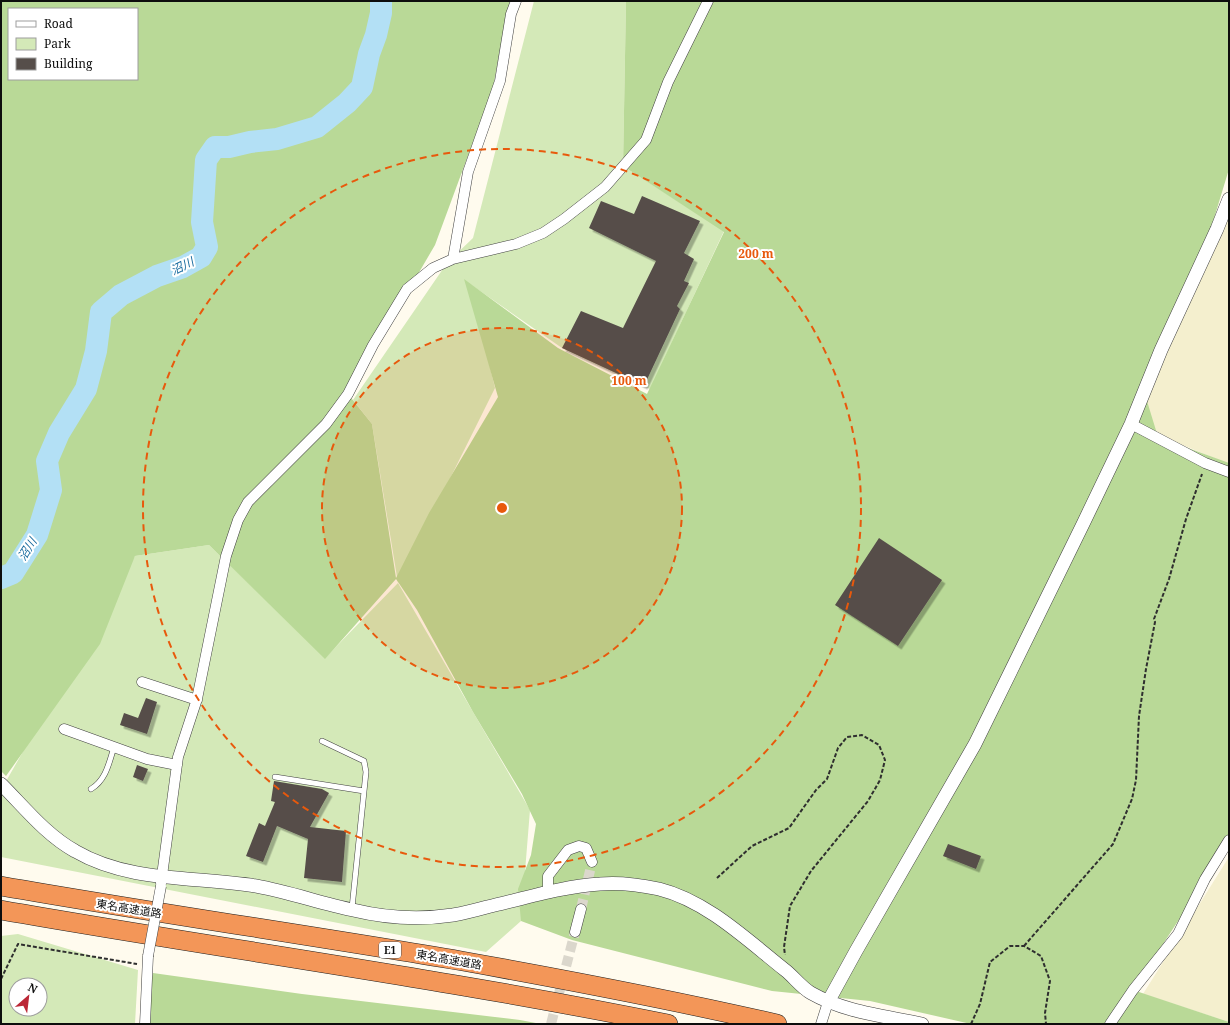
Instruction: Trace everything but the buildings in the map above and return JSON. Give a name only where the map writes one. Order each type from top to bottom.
[{"type":"highway","name":"東名高速道路","points":[[1,886],[133,909],[462,961],[594,986],[777,1024]]},
{"type":"highway","name":"E1","points":[[1,910],[136,934],[448,983],[668,1024]]},
{"type":"street","points":[[453,259],[468,172],[500,81],[511,14],[516,1]]},
{"type":"street","points":[[145,1024],[148,961],[162,882],[178,757],[197,700],[226,556],[238,520],[248,502],[326,424],[348,394],[373,345],[407,289],[433,268],[453,259],[516,244],[543,233],[564,219],[605,187],[646,140],[668,82],[708,1]]},
{"type":"street","points":[[821,1024],[826,1008],[856,951],[974,744],[1083,524],[1131,424],[1161,350],[1217,229],[1229,199]]},
{"type":"street","points":[[1131,424],[1205,463],[1229,472]]},
{"type":"street","points":[[142,682],[197,700]]},
{"type":"street","points":[[64,729],[147,759],[177,765]]},
{"type":"street","points":[[1,784],[52,835],[74,851],[100,863],[162,882],[229,882],[257,886],[352,910],[402,918],[427,918],[454,915],[548,893],[599,884],[619,883],[639,885],[670,892],[685,898],[724,921],[787,972],[826,1008],[853,1010],[922,1024]]},
{"type":"street","points":[[1110,1024],[1133,990],[1178,934],[1205,879],[1229,840]]},
{"type":"street","points":[[548,893],[548,876],[568,850],[579,846],[586,848],[592,862]]},
{"type":"street","points":[[574,932],[581,909]]},
{"type":"lane","points":[[322,741],[364,761],[366,772],[352,910]]},
{"type":"lane","points":[[92,789],[98,785],[106,774],[114,747]]},
{"type":"lane","points":[[275,777],[364,791]]},
{"type":"path","points":[[1024,946],[1113,844],[1132,799],[1136,780],[1139,716],[1155,622],[1154,619],[1169,579],[1186,519],[1205,463]]},
{"type":"path","points":[[717,878],[752,846],[789,828],[816,790],[827,779],[838,748],[847,737],[862,735],[879,745],[885,760],[880,780],[868,801],[811,870],[790,906],[784,947],[787,972]]},
{"type":"path","points":[[1,979],[18,944],[148,961]]},
{"type":"path","points":[[970,1024],[980,1004],[990,962],[1010,946],[1024,946],[1041,956],[1050,982],[1045,1013],[1046,1024]]},
{"type":"shaded area","points":[[1229,197],[1229,464],[1131,424]]},
{"type":"shaded area","points":[[1229,857],[1229,1022],[1143,994]]},
{"type":"green space","points":[[1,1],[511,1],[506,17],[493,88],[435,245],[348,394],[372,424],[396,578],[429,513],[498,397],[464,279],[558,348],[647,394],[724,232],[623,166],[626,1],[1229,1],[1229,169],[1199,268],[1147,401],[1158,437],[1229,463],[1229,843],[1133,990],[1229,1022],[1229,1024],[971,1024],[870,1001],[772,991],[572,940],[521,921],[518,889],[531,855],[536,824],[522,794],[473,712],[417,610],[396,579],[325,659],[209,545],[135,556],[100,644],[6,776],[1,771]]},
{"type":"green space","points":[[534,1],[626,1],[623,166],[724,231],[650,389],[562,348],[470,284],[495,388],[398,583],[372,424],[353,400],[447,263],[473,238]]},
{"type":"green space","points":[[209,545],[325,658],[398,583],[530,810],[521,921],[486,952],[1,857],[1,790],[135,556]]},
{"type":"green space","points":[[18,934],[138,970],[135,1024],[1,1024],[1,936]]},
{"type":"green space","points":[[153,973],[302,994],[520,1020],[541,1024],[140,1024]]},
{"type":"waterway","name":"沼川","points":[[1,578],[13,573],[37,535],[51,490],[47,461],[59,433],[86,389],[96,351],[101,312],[121,295],[157,276],[183,267],[201,257],[207,247],[202,222],[206,160],[215,147],[229,147],[250,142],[277,139],[317,127],[347,103],[362,87],[369,54],[376,35],[381,13],[381,1]]},
{"type":"tunnel","points":[[581,909],[592,862]]},
{"type":"tunnel","points":[[551,1024],[575,932]]}]
